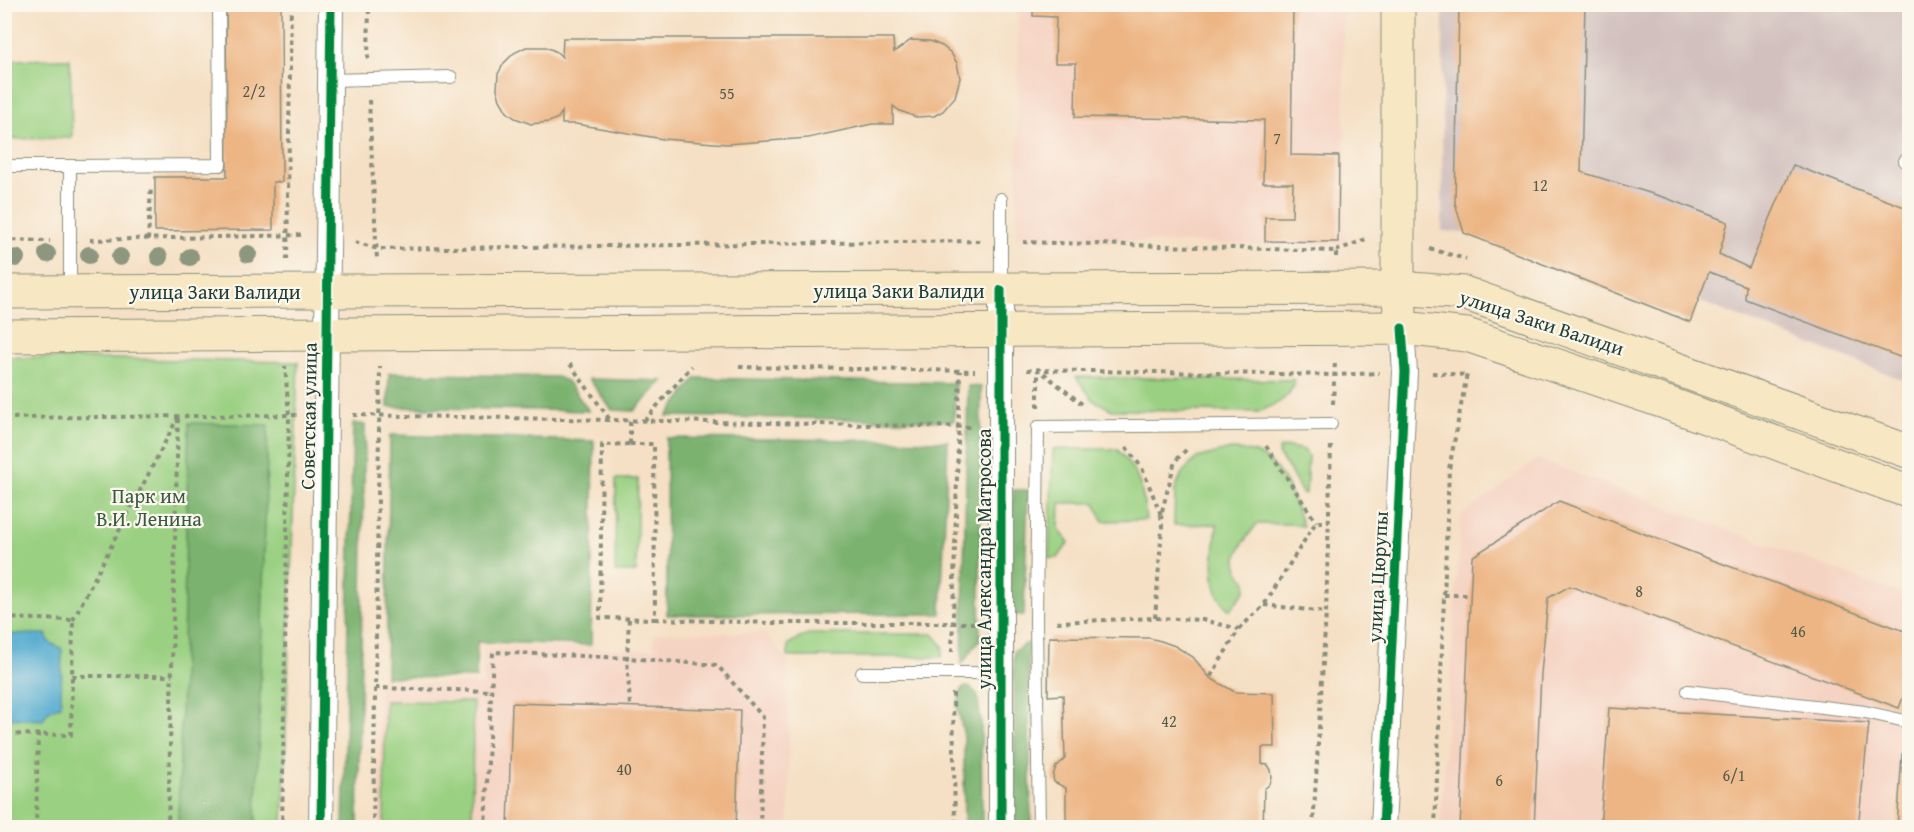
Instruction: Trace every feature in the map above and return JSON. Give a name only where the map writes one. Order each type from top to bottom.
[{"type":"main road","name":"улица Цюрупы","points":[[1398,4],[1398,288],[1402,327]]},
{"type":"main road","name":"улица Заки Валиди","points":[[4,292],[1398,288],[1464,293],[1910,452]]},
{"type":"main road","name":"улица Заки Валиди","points":[[4,336],[1402,327],[1467,335],[1667,403],[1910,492]]},
{"type":"street","name":"Советская улица","points":[[321,828],[331,4]]},
{"type":"street","name":"улица Александра Матросова","points":[[1000,828],[1001,290]]},
{"type":"street","name":"улица Цюрупы","points":[[1383,828],[1406,372],[1402,327]]},
{"type":"lane","points":[[6,166],[220,165],[219,4]]},
{"type":"lane","points":[[330,80],[451,77]]},
{"type":"lane","points":[[70,166],[70,292]]},
{"type":"lane","points":[[1001,199],[1001,290]]},
{"type":"lane","points":[[1039,828],[1036,623],[1038,427],[1331,424]]},
{"type":"lane","points":[[862,673],[1001,673]]},
{"type":"lane","points":[[1688,691],[1865,712],[1910,722]]},
{"type":"path","points":[[287,236],[291,4]]},
{"type":"path","points":[[369,4],[368,79],[378,249],[1001,241],[1336,251],[1367,239]]},
{"type":"path","points":[[148,240],[152,165]]},
{"type":"path","points":[[6,166],[5,240],[148,240],[287,236],[328,232]]},
{"type":"path","points":[[1335,288],[1336,251]]},
{"type":"path","points":[[1313,828],[1326,612],[1335,328]]},
{"type":"path","points":[[373,828],[380,333]]},
{"type":"path","points":[[282,828],[288,415],[285,358]]},
{"type":"path","points":[[569,363],[610,420]]},
{"type":"path","points":[[644,421],[692,366]]},
{"type":"path","points":[[1001,372],[1038,369],[1335,375],[1406,372],[1467,375],[1449,469],[1435,828]]},
{"type":"path","points":[[954,828],[951,624],[960,428],[960,371]]},
{"type":"path","points":[[4,418],[326,414],[1001,427]]},
{"type":"path","points":[[4,734],[71,735],[73,620],[178,416]]},
{"type":"path","points":[[168,828],[178,416]]},
{"type":"path","points":[[630,421],[630,444]]},
{"type":"path","points":[[1252,425],[1316,522]]},
{"type":"path","points":[[655,619],[654,444],[602,445],[600,618],[770,623],[1001,622]]},
{"type":"path","points":[[1155,618],[1161,515]]},
{"type":"path","points":[[1316,522],[1329,522]]},
{"type":"path","points":[[1210,678],[1239,629],[1264,605],[1316,522]]},
{"type":"path","points":[[1444,595],[1470,596]]},
{"type":"path","points":[[1264,605],[1326,612]]},
{"type":"path","points":[[4,618],[73,620]]},
{"type":"path","points":[[1036,623],[1155,618],[1203,620],[1239,629]]},
{"type":"path","points":[[629,619],[627,658],[630,705]]},
{"type":"path","points":[[484,828],[493,652],[717,665],[763,717],[760,828]]},
{"type":"path","points":[[72,676],[172,676]]},
{"type":"path","points":[[375,688],[491,691]]},
{"type":"path","points":[[36,828],[38,734]]},
{"type":"shaded area","points":[[1018,5],[1343,5],[1346,241],[1335,247],[1017,238]]},
{"type":"shaded area","points":[[1443,5],[1909,5],[1909,382],[1698,301],[1690,322],[1464,233],[1442,231]]},
{"type":"shaded area","points":[[1538,459],[1909,597],[1909,827],[1440,828],[1461,515]]},
{"type":"shaded area","points":[[654,633],[764,633],[788,660],[789,827],[379,828],[379,680],[483,685],[483,647],[654,649]]},
{"type":"green space","points":[[70,59],[72,138],[6,139],[5,60]]},
{"type":"green space","name":"Парк им В.И. Ленина","points":[[5,357],[298,362],[283,827],[5,828]]},
{"type":"green space","points":[[389,373],[557,377],[567,381],[589,411],[388,407]]},
{"type":"green space","points":[[1076,377],[1295,380],[1285,397],[1258,412],[1112,410],[1093,400]]},
{"type":"green space","points":[[696,378],[955,383],[954,421],[667,416]]},
{"type":"green space","points":[[589,379],[663,381],[634,411],[612,410]]},
{"type":"green space","points":[[968,386],[981,387],[980,639],[962,664]]},
{"type":"green space","points":[[189,423],[268,425],[256,827],[178,827]]},
{"type":"green space","points":[[353,423],[365,425],[358,827],[343,828]]},
{"type":"green space","points":[[390,435],[594,441],[591,645],[477,642],[476,678],[386,677]]},
{"type":"green space","points":[[666,438],[948,441],[941,614],[667,615]]},
{"type":"green space","points":[[1288,447],[1304,450],[1308,456],[1306,494],[1302,493],[1278,454],[1279,449]]},
{"type":"green space","points":[[1053,449],[1117,449],[1131,466],[1139,482],[1146,520],[1103,521],[1095,503],[1060,503],[1059,530],[1069,542],[1058,558],[1049,558]]},
{"type":"green space","points":[[1227,450],[1255,453],[1273,465],[1291,494],[1303,526],[1257,524],[1242,544],[1237,558],[1237,566],[1246,581],[1246,590],[1230,610],[1222,602],[1214,582],[1217,524],[1174,525],[1175,490],[1182,473],[1197,458]]},
{"type":"green space","points":[[616,479],[638,479],[636,572],[615,572]]},
{"type":"green space","points":[[1013,490],[1028,490],[1024,615],[1009,614]]},
{"type":"green space","points":[[808,634],[933,634],[943,646],[942,657],[788,657],[788,644]]},
{"type":"green space","points":[[1028,643],[1031,827],[1015,827],[1014,651]]},
{"type":"green space","points":[[969,687],[977,694],[981,722],[982,827],[964,827],[964,736],[957,706],[962,688]]},
{"type":"green space","points":[[385,701],[473,702],[472,827],[384,827]]},
{"type":"water","points":[[5,634],[46,634],[49,642],[62,649],[61,706],[50,710],[43,720],[5,718]]},
{"type":"building","points":[[226,4],[281,4],[282,182],[273,182],[273,230],[155,231],[155,177],[227,177]]},
{"type":"building","points":[[1033,4],[1293,4],[1291,155],[1339,156],[1338,242],[1265,241],[1265,217],[1292,217],[1293,183],[1263,183],[1264,120],[1075,117],[1076,63],[1055,63],[1056,17],[1033,16]]},
{"type":"building","points":[[1459,4],[1585,4],[1581,172],[1666,198],[1728,222],[1719,254],[1749,268],[1793,165],[1910,209],[1910,361],[1745,299],[1746,286],[1709,272],[1690,322],[1464,233],[1455,203]]},
{"type":"building","points":[[563,38],[893,38],[894,52],[911,40],[930,41],[951,53],[957,63],[960,78],[955,97],[943,111],[934,116],[916,117],[893,106],[893,124],[872,124],[808,138],[727,144],[663,139],[576,124],[562,124],[562,112],[558,118],[549,122],[531,124],[515,118],[507,112],[497,89],[498,74],[504,63],[514,53],[526,47],[546,47],[562,57]]},
{"type":"building","points":[[1559,501],[1910,633],[1910,679],[1899,708],[1570,586],[1548,598],[1541,674],[1534,828],[1460,828],[1472,557]]},
{"type":"building","points":[[1049,637],[1149,638],[1175,646],[1193,657],[1210,678],[1235,692],[1274,693],[1275,747],[1262,747],[1262,764],[1268,765],[1272,778],[1270,784],[1264,789],[1263,828],[1066,828],[1066,788],[1054,782],[1053,776],[1056,767],[1065,759],[1063,695],[1048,696]]},
{"type":"building","points":[[512,703],[740,710],[736,828],[508,828]]},
{"type":"building","points":[[1609,708],[1869,723],[1858,828],[1600,828]]},
{"type":"building","points":[[1902,754],[1910,754],[1910,828],[1897,828]]},
{"type":"cycle path","points":[[321,828],[331,4]]},
{"type":"cycle path","points":[[1001,290],[1001,828]]},
{"type":"cycle path","points":[[1383,828],[1405,372],[1402,328]]}]
